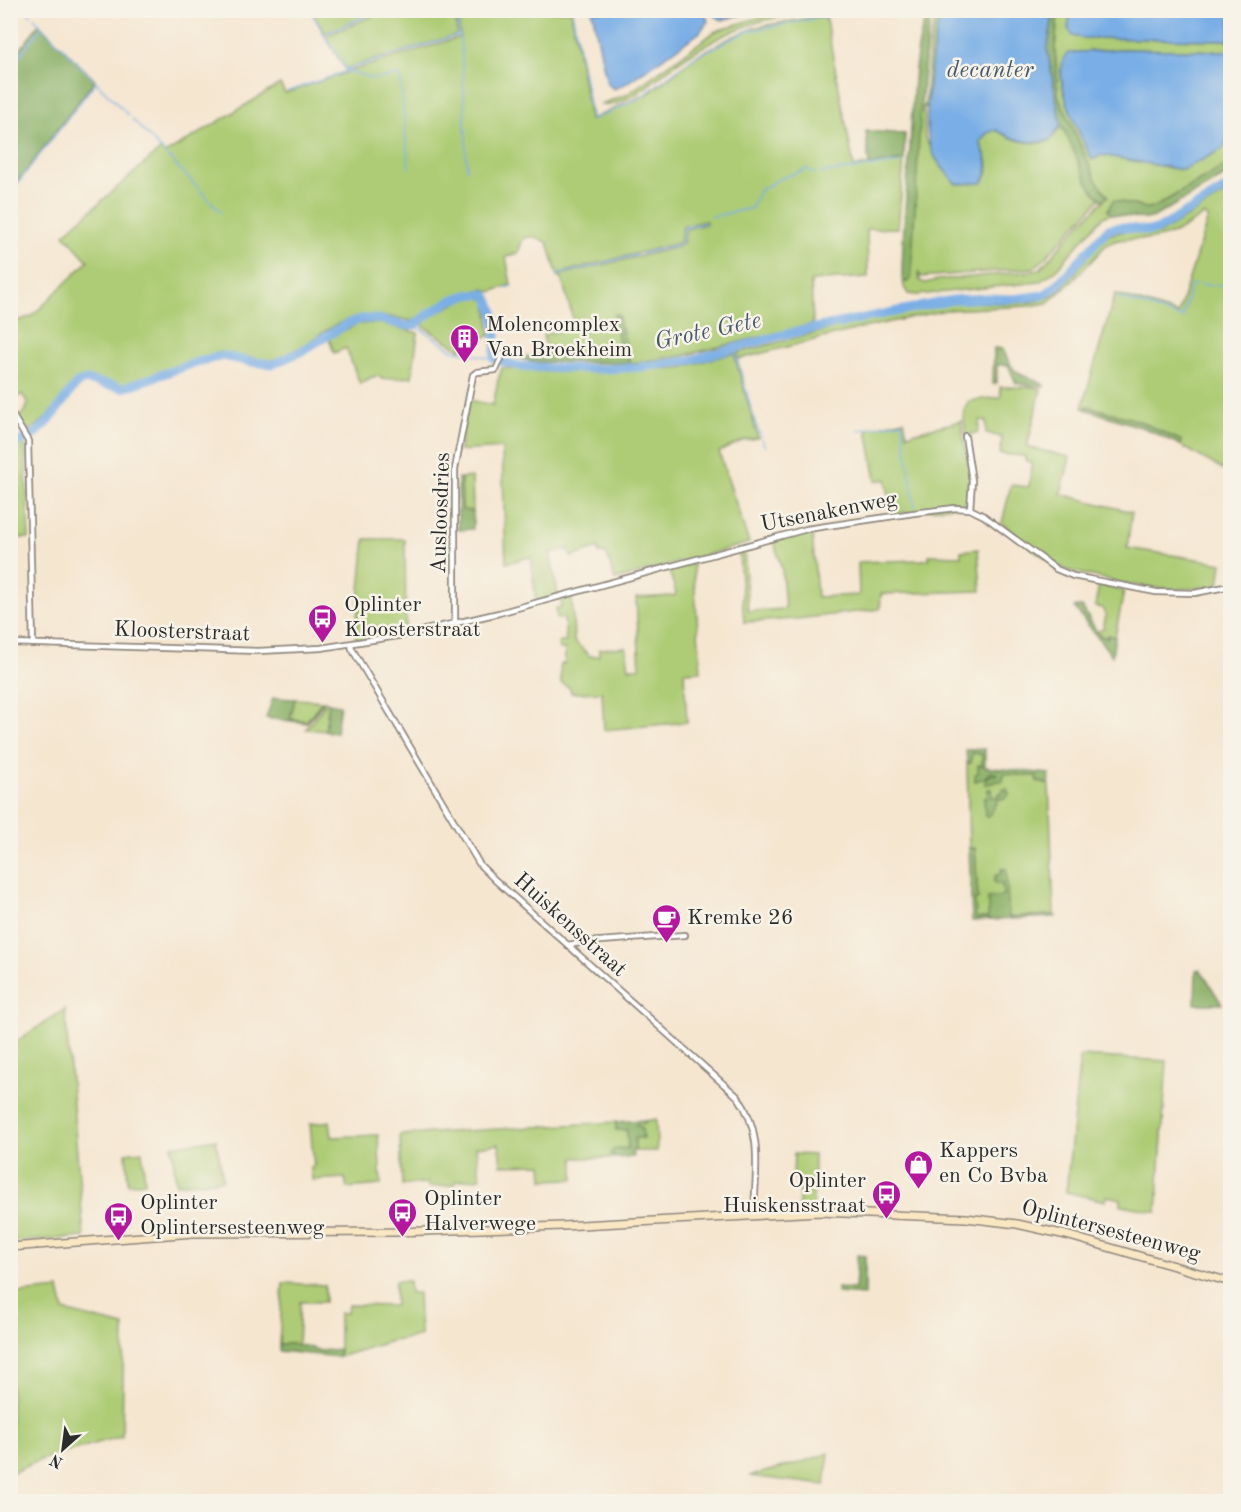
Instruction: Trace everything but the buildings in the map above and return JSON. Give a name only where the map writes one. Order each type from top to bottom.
[{"type":"street","name":"Ausloosdries","points":[[455,623],[456,460],[473,375],[477,372],[494,371],[499,367],[503,354]]},
{"type":"street","points":[[10,411],[28,441],[33,644]]},
{"type":"street","points":[[965,436],[972,481],[970,509],[984,516],[1056,569],[1073,576],[1156,592],[1195,593],[1230,586]]},
{"type":"street","name":"Utsenakenweg","points":[[351,644],[404,635],[532,605],[807,529],[914,513],[956,508],[970,509]]},
{"type":"street","name":"Kloosterstraat","points":[[10,644],[258,651],[288,651],[351,644]]},
{"type":"street","name":"Huiskensstraat","points":[[351,644],[383,703],[480,865],[738,1097],[752,1122],[756,1140],[754,1215]]},
{"type":"street","points":[[568,945],[685,936]]},
{"type":"street","name":"Oplintersesteenweg","points":[[10,1247],[194,1233],[396,1232],[564,1226],[819,1212],[999,1221],[1066,1235],[1230,1282]]},
{"type":"green space","points":[[311,11],[378,11],[325,33]]},
{"type":"green space","points":[[385,11],[455,11],[457,35],[345,69],[325,36]]},
{"type":"green space","points":[[458,11],[571,11],[590,120],[650,92],[696,56],[732,37],[756,27],[825,15],[854,167],[904,160],[898,228],[867,229],[868,277],[811,281],[813,324],[682,356],[630,363],[618,314],[621,354],[606,352],[547,354],[543,335],[575,326],[561,276],[558,277],[548,243],[536,237],[530,237],[523,239],[518,253],[506,257],[511,285],[490,292],[485,289],[465,294],[447,301],[413,321],[379,316],[347,320],[305,345],[273,360],[265,361],[220,352],[127,384],[79,378],[44,420],[27,432],[18,417],[25,412],[28,403],[22,394],[11,402],[11,323],[32,316],[88,261],[64,234],[161,149],[165,154],[280,84],[285,93],[460,37]],"holes":[[[706,221],[706,224],[686,229],[683,243],[678,247],[561,275],[560,273],[678,243],[683,226]]]},
{"type":"green space","points":[[785,11],[819,11],[770,19],[732,32],[689,55],[627,99],[609,105],[601,104],[626,95],[716,31]]},
{"type":"green space","points":[[928,11],[932,11],[921,104],[911,279],[907,282],[902,278],[902,262],[914,77],[919,43]]},
{"type":"green space","points":[[937,11],[941,11],[928,107],[924,107],[925,138],[940,164],[956,184],[982,183],[987,173],[988,163],[980,142],[987,133],[996,130],[1022,142],[1035,143],[1050,141],[1061,126],[1101,198],[1034,268],[921,277],[918,271],[920,281],[925,283],[1040,269],[1108,196],[1096,180],[1058,95],[1055,50],[1058,11],[1074,11],[1070,16],[1068,28],[1073,36],[1082,38],[1230,40],[1230,51],[1121,49],[1069,53],[1062,63],[1061,74],[1066,99],[1092,160],[1102,155],[1182,170],[1223,149],[1230,131],[1230,163],[1155,207],[1146,208],[1113,200],[1108,210],[1110,214],[1099,221],[1055,271],[1039,282],[917,295],[908,294],[903,281],[907,282],[921,106],[925,106],[930,41]]},
{"type":"green space","points":[[1054,11],[1058,11],[1055,50],[1058,95],[1096,180],[1108,196],[1103,200],[1085,177],[1061,125],[1047,49]]},
{"type":"green space","points":[[39,24],[95,80],[17,183],[11,175],[11,62]]},
{"type":"green space","points":[[866,131],[905,134],[904,160],[869,165]]},
{"type":"green space","points":[[1230,163],[1230,173],[1154,217],[1146,219],[1110,214],[1108,210],[1113,200],[1146,208],[1155,207]]},
{"type":"green space","points":[[1230,191],[1230,474],[1180,445],[1181,441],[1139,421],[1087,406],[1085,409],[1082,408],[1115,294],[1178,314],[1208,218],[1204,215],[1170,235],[1151,239],[1118,240],[1106,245],[1073,281],[1047,303],[946,310],[739,359],[737,353],[920,309],[959,303],[1015,303],[1040,300],[1057,292],[1106,235],[1127,231],[1159,234]]},
{"type":"green space","points":[[479,297],[487,301],[490,336],[464,339],[461,350],[424,327],[422,323],[425,319],[462,300]]},
{"type":"green space","points":[[618,314],[630,363],[534,362],[505,355],[548,358],[547,354],[606,352],[621,354],[614,315]]},
{"type":"green space","points":[[380,323],[418,333],[412,377],[381,379],[380,376],[372,377],[360,384],[346,348],[334,353],[329,338],[357,324]]},
{"type":"green space","points":[[994,348],[1003,349],[1017,372],[1041,383],[1044,387],[1016,383],[1008,365],[997,365],[997,383],[993,384]]},
{"type":"green space","points":[[734,353],[758,438],[744,440],[719,452],[749,543],[615,580],[607,555],[599,553],[598,548],[571,557],[568,549],[550,553],[558,595],[536,601],[531,557],[506,563],[502,448],[459,451],[469,400],[493,405],[502,368],[552,372],[679,368]]},
{"type":"green space","points":[[1000,387],[1041,389],[1027,447],[1070,457],[1061,494],[1132,512],[1127,548],[1222,563],[1219,585],[1189,589],[1159,588],[1074,572],[1048,560],[1002,523],[1011,485],[1029,487],[1032,463],[1025,460],[1025,456],[1000,454],[1002,438],[986,433],[986,421],[980,420],[978,432],[967,436],[964,418],[969,401],[1001,397]]},
{"type":"green space","points":[[1087,406],[1139,421],[1182,441],[1180,445],[1144,428],[1085,409]]},
{"type":"green space","points":[[904,420],[907,434],[961,421],[969,472],[966,504],[892,515],[886,479],[876,481],[867,429]]},
{"type":"green space","points":[[25,442],[29,538],[17,538],[17,551],[11,551],[11,448]]},
{"type":"green space","points":[[472,477],[473,511],[462,511],[461,478]]},
{"type":"green space","points":[[458,478],[461,478],[462,510],[473,511],[473,529],[458,530]]},
{"type":"green space","points":[[812,531],[817,597],[859,595],[858,562],[921,560],[929,559],[929,555],[961,556],[961,551],[978,549],[981,591],[881,594],[880,609],[797,619],[744,622],[739,552],[744,550],[748,611],[785,609],[782,570],[774,541]]},
{"type":"green space","points":[[365,539],[405,539],[406,632],[355,640]]},
{"type":"green space","points":[[693,564],[701,671],[684,672],[687,722],[604,730],[602,692],[571,693],[570,688],[561,683],[560,665],[565,663],[565,649],[559,649],[558,642],[566,642],[564,618],[557,619],[556,608],[561,607],[561,600],[572,597],[574,641],[590,656],[599,656],[599,649],[626,647],[629,668],[640,668],[636,598],[674,596],[676,593],[669,570]]},
{"type":"green space","points":[[1099,585],[1124,591],[1115,637],[1108,635],[1107,638],[1097,632],[1103,628],[1106,616],[1102,608],[1095,606]]},
{"type":"green space","points":[[1074,607],[1082,607],[1101,636],[1115,637],[1112,656]]},
{"type":"green space","points":[[273,698],[295,699],[290,719],[307,721],[322,701],[325,701],[307,723],[266,718]]},
{"type":"green space","points":[[295,699],[322,701],[307,721],[290,719]]},
{"type":"green space","points":[[327,702],[329,703],[325,731],[306,729]]},
{"type":"green space","points":[[329,703],[340,705],[336,733],[325,731]]},
{"type":"green space","points":[[985,749],[985,767],[1049,774],[1049,784],[1037,782],[1037,776],[1004,774],[1003,781],[985,784],[985,780],[990,775],[998,774],[990,772],[985,778],[975,781],[978,765],[982,766],[982,754],[972,753],[971,763],[967,763],[966,750]]},
{"type":"green space","points":[[971,753],[982,754],[982,766],[978,774],[975,774],[975,781],[985,778],[989,772],[998,772],[998,774],[990,775],[986,784],[993,783],[1003,774],[1037,776],[1037,782],[1049,784],[1054,915],[1008,917],[1006,869],[1002,869],[1003,896],[988,918],[976,919],[975,900],[978,899],[975,849],[969,848],[967,763],[971,763]]},
{"type":"green space","points":[[988,789],[991,789],[992,797],[998,797],[1003,789],[1007,789],[1009,794],[1006,798],[999,799],[989,816],[985,816],[984,798],[987,798]]},
{"type":"green space","points":[[969,848],[975,848],[978,899],[975,900],[976,918],[988,918],[988,898],[1003,896],[1002,884],[996,884],[994,881],[996,875],[1001,874],[1001,869],[1006,869],[1009,917],[1055,915],[1056,917],[972,921]]},
{"type":"green space","points":[[1200,969],[1222,1004],[1195,1004],[1196,970]]},
{"type":"green space","points":[[65,1009],[84,1237],[11,1242],[11,1045]]},
{"type":"green space","points":[[1080,1056],[1167,1061],[1157,1212],[1121,1205],[1121,1199],[1107,1196],[1106,1201],[1066,1192]]},
{"type":"green space","points":[[656,1119],[657,1151],[635,1151],[634,1138],[642,1138],[636,1123]]},
{"type":"green space","points":[[645,1120],[645,1123],[636,1124],[642,1127],[643,1138],[635,1138],[633,1157],[614,1158],[611,1154],[613,1150],[628,1148],[627,1130],[616,1130],[616,1122]]},
{"type":"green space","points":[[330,1121],[332,1137],[378,1135],[381,1185],[347,1188],[345,1178],[312,1180],[311,1167],[314,1166],[310,1124]]},
{"type":"green space","points":[[616,1122],[616,1130],[627,1130],[628,1149],[611,1154],[614,1158],[574,1158],[574,1179],[543,1180],[542,1164],[501,1165],[499,1144],[476,1147],[480,1178],[455,1181],[455,1185],[428,1187],[428,1183],[402,1185],[400,1135]]},
{"type":"green space","points":[[216,1139],[223,1180],[176,1184],[172,1146]]},
{"type":"green space","points":[[142,1151],[145,1182],[128,1184],[126,1153]]},
{"type":"green space","points":[[794,1154],[814,1155],[813,1209],[799,1209],[800,1178],[793,1177]]},
{"type":"green space","points":[[857,1255],[865,1256],[865,1295],[837,1293],[837,1288],[855,1289]]},
{"type":"green space","points":[[395,1281],[409,1281],[410,1293],[418,1293],[420,1336],[388,1342],[339,1357],[339,1313],[347,1313],[348,1305],[395,1306]]},
{"type":"green space","points":[[283,1283],[325,1285],[325,1302],[300,1302],[298,1344],[279,1344]]},
{"type":"green space","points":[[59,1289],[64,1311],[124,1326],[122,1436],[45,1458],[11,1473],[11,1294]]},
{"type":"green space","points":[[279,1344],[298,1344],[321,1351],[339,1349],[339,1357],[279,1351]]},
{"type":"green space","points":[[829,1453],[825,1485],[749,1476],[799,1463]]},
{"type":"water","points":[[592,11],[704,11],[708,21],[699,33],[625,84],[614,89],[607,84]]},
{"type":"water","points":[[712,11],[756,11],[722,20]]},
{"type":"water","name":"decanter","points":[[941,11],[1054,11],[1047,49],[1061,125],[1050,140],[1036,142],[1022,141],[996,130],[987,133],[980,142],[987,168],[982,183],[956,184],[937,161],[930,145],[927,117],[928,98],[932,58]]},
{"type":"water","name":"decanter","points":[[1074,11],[1222,11],[1230,17],[1230,40],[1082,38],[1073,36],[1068,28],[1070,15]]},
{"type":"water","points":[[1121,49],[1230,51],[1230,131],[1223,149],[1182,170],[1102,155],[1092,160],[1074,121],[1063,89],[1062,62],[1068,53]]},
{"type":"waterway","points":[[26,10],[31,15]]},
{"type":"waterway","points":[[310,10],[324,34],[381,10]]},
{"type":"waterway","points":[[456,10],[462,54],[467,170]]},
{"type":"waterway","points":[[572,10],[592,120],[600,116]]},
{"type":"waterway","points":[[603,115],[641,97],[693,58],[748,31],[841,14]]},
{"type":"waterway","points":[[34,18],[128,115]]},
{"type":"waterway","points":[[10,68],[41,28]]},
{"type":"waterway","points":[[324,34],[347,71],[375,79],[400,75],[409,168]]},
{"type":"waterway","points":[[345,70],[458,35]]},
{"type":"waterway","points":[[289,91],[347,71]]},
{"type":"waterway","points":[[11,175],[18,183],[96,82]]},
{"type":"waterway","points":[[132,119],[221,212]]},
{"type":"waterway","points":[[821,173],[901,163]]},
{"type":"waterway","points":[[710,217],[752,208],[759,191],[779,179],[807,169],[811,173],[817,173]]},
{"type":"waterway","name":"Grote Gete","points":[[10,446],[35,434],[47,423],[77,383],[86,380],[123,388],[200,361],[223,356],[273,364],[298,353],[349,323],[362,319],[378,319],[407,326],[415,325],[452,300],[467,295],[485,294],[492,308],[496,325],[494,359],[518,366],[605,369],[688,361],[786,334],[953,300],[1014,299],[1044,295],[1056,286],[1108,229],[1121,227],[1157,230],[1230,186]]},
{"type":"waterway","points":[[642,254],[681,244],[684,228],[705,223]]},
{"type":"waterway","points":[[603,263],[637,255]]},
{"type":"waterway","points":[[557,275],[599,265]]},
{"type":"waterway","points":[[1117,297],[1180,317],[1183,316],[1191,285],[1196,285]]},
{"type":"waterway","points":[[1200,285],[1230,285]]},
{"type":"waterway","points":[[504,288],[512,286]]},
{"type":"waterway","name":"Grote Gete","points":[[485,294],[489,293]]},
{"type":"waterway","name":"Grote Gete","points":[[840,322],[842,329]]},
{"type":"waterway","points":[[415,325],[453,350],[494,359]]},
{"type":"waterway","points":[[734,348],[755,422],[765,447]]},
{"type":"waterway","points":[[859,430],[902,422],[915,507]]},
{"type":"place","name":"Molencomplex Van Broekheim","points":[[465,364]]},
{"type":"place","name":"Oplinter Kloosterstraat","points":[[323,644]]},
{"type":"place","name":"Kremke 26","points":[[666,944]]},
{"type":"place","name":"Kappers en Co Bvba","points":[[918,1190]]},
{"type":"place","name":"Oplinter Huiskensstraat","points":[[887,1220]]},
{"type":"place","name":"Oplinter Halverwege","points":[[403,1238]]},
{"type":"place","name":"Oplinter Oplintersesteenweg","points":[[119,1242]]}]
